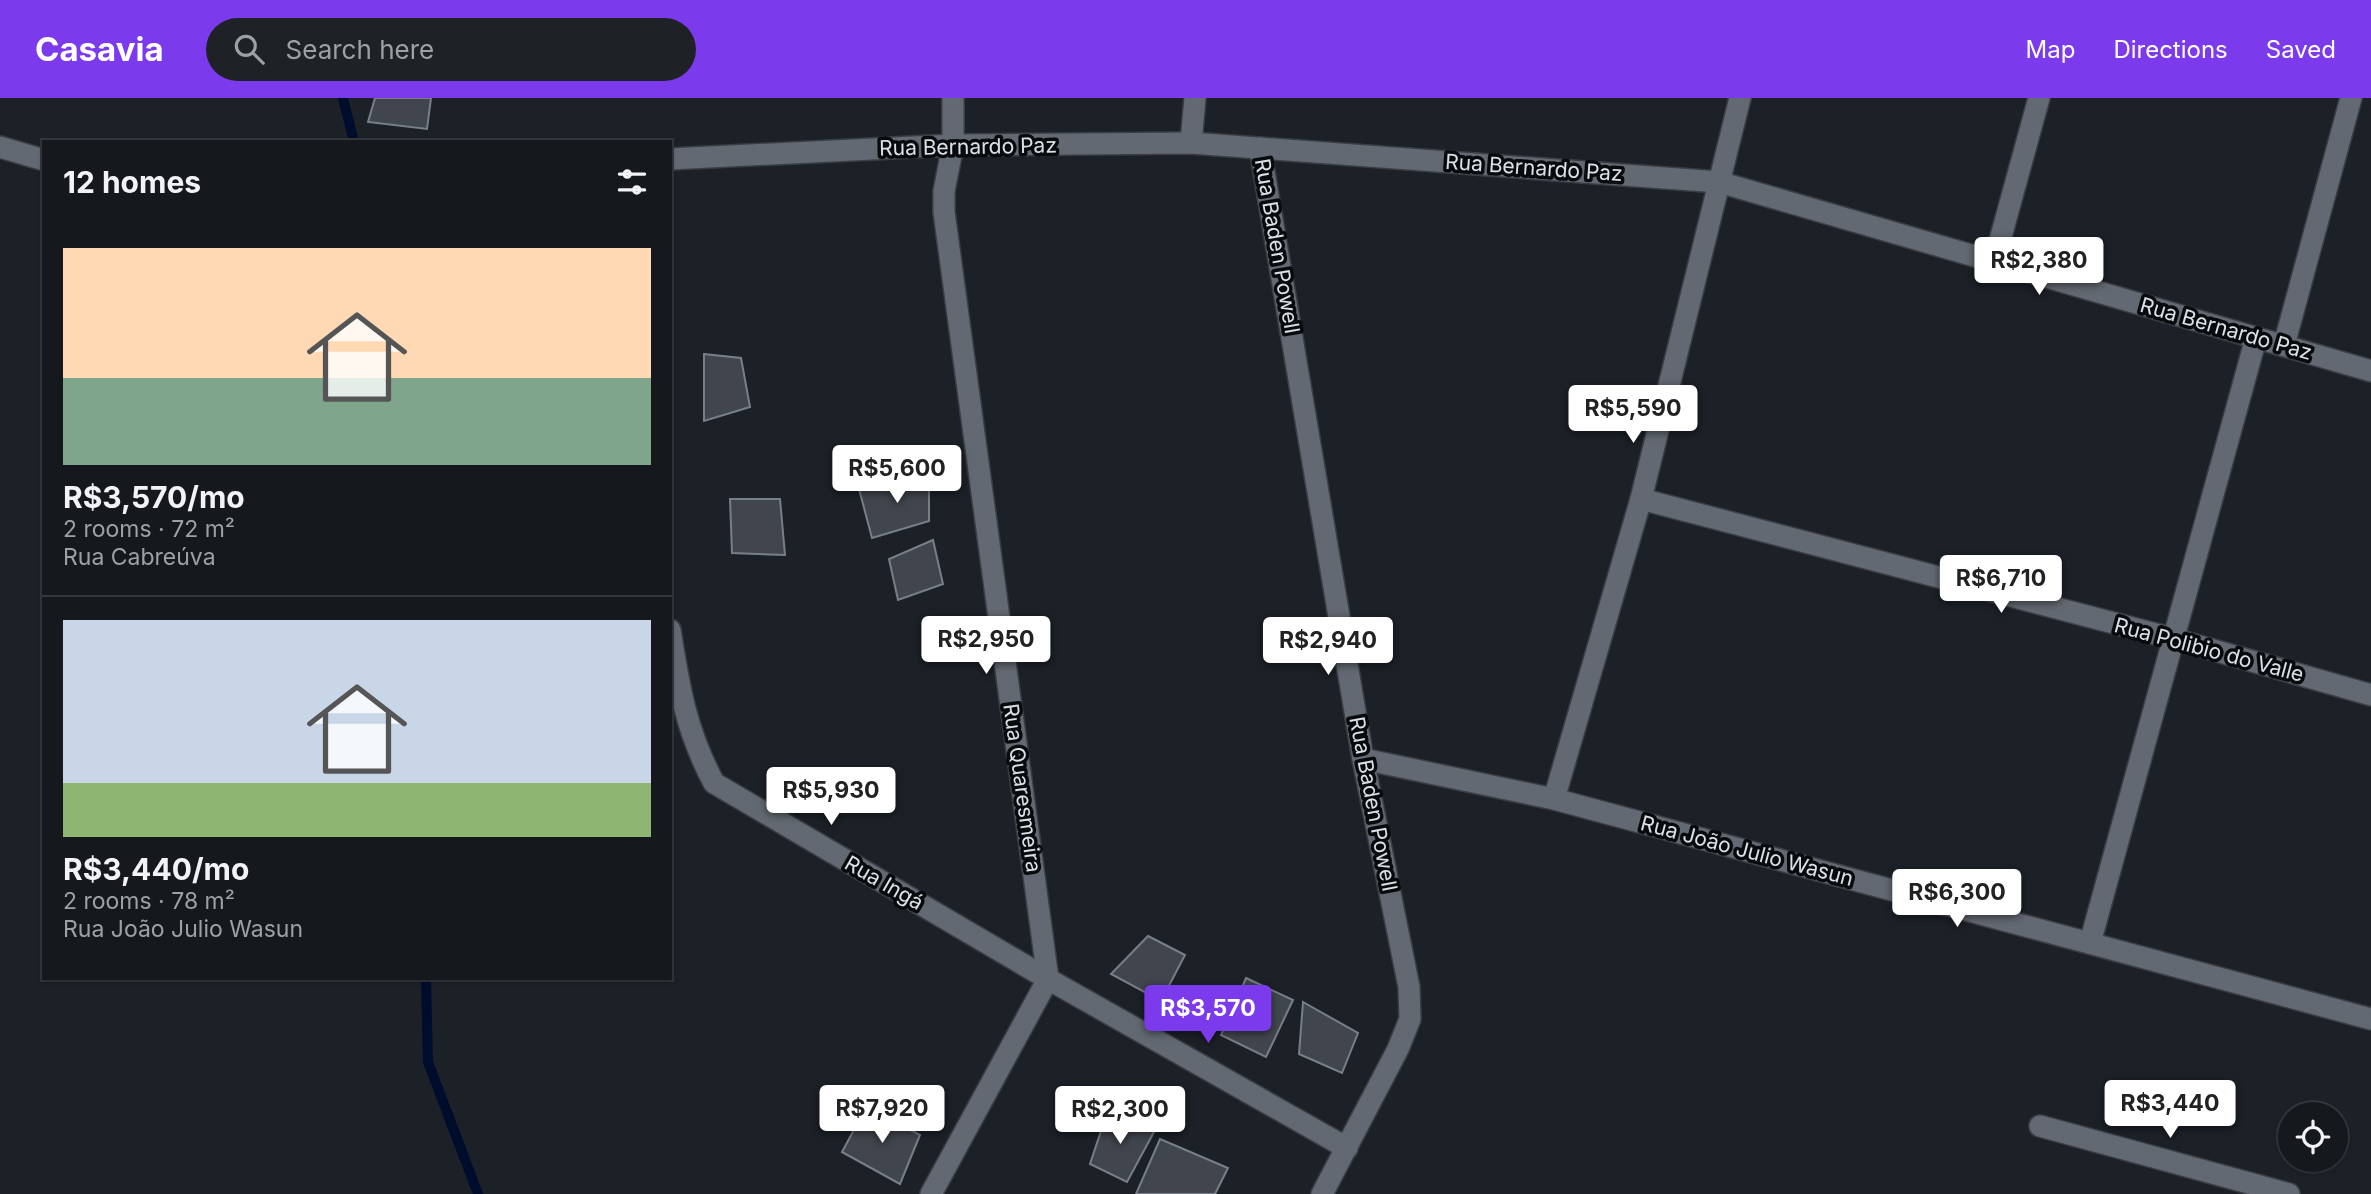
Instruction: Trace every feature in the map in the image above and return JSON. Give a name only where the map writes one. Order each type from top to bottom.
[{"type":"street","name":"Rua Quaresmeira","points":[[953,98],[953,145],[944,191],[944,212],[1048,979]]},
{"type":"street","points":[[1191,144],[1195,98]]},
{"type":"street","points":[[1554,799],[1641,499],[1740,98]]},
{"type":"street","points":[[1994,262],[2039,98]]},
{"type":"street","points":[[2284,345],[2351,98]]},
{"type":"street","name":"Rua Bernardo Paz","points":[[672,159],[953,145],[1191,144],[1719,182],[2371,371]]},
{"type":"street","points":[[0,147],[42,159]]},
{"type":"street","name":"Rua Baden Powell","points":[[1261,148],[1363,759],[1409,987],[1410,1019],[1398,1049],[1322,1194]]},
{"type":"street","points":[[2090,943],[2171,638],[2256,338]]},
{"type":"street","name":"Rua Polibio do Valle","points":[[1641,499],[2171,638],[2371,695]]},
{"type":"street","name":"Rua Ingá","points":[[672,643],[679,687],[694,746],[714,783],[1048,979],[1347,1148]]},
{"type":"street","name":"Rua João Julio Wasun","points":[[1363,759],[1554,799],[2371,1019]]},
{"type":"street","points":[[930,1194],[1048,979]]},
{"type":"street","points":[[2040,1126],[2289,1194]]},
{"type":"building","points":[[375,98],[431,98],[427,129],[368,122]]},
{"type":"building","points":[[704,354],[741,358],[750,407],[704,421]]},
{"type":"building","points":[[929,473],[929,521],[872,538],[859,489]]},
{"type":"building","points":[[730,499],[780,499],[785,555],[732,553]]},
{"type":"building","points":[[933,540],[943,584],[898,600],[889,559]]},
{"type":"building","points":[[1148,936],[1185,955],[1161,1001],[1111,974]]},
{"type":"building","points":[[1246,978],[1293,1000],[1266,1057],[1221,1035]]},
{"type":"building","points":[[1303,1002],[1358,1033],[1342,1073],[1299,1054]]},
{"type":"building","points":[[866,1107],[920,1135],[900,1184],[842,1152]]},
{"type":"building","points":[[1107,1113],[1155,1130],[1127,1182],[1090,1164]]},
{"type":"building","points":[[1160,1139],[1228,1168],[1215,1194],[1136,1194]]},
{"type":"waterway","points":[[343,98],[354,140]]},
{"type":"waterway","points":[[426,980],[428,1062],[478,1194]]}]
